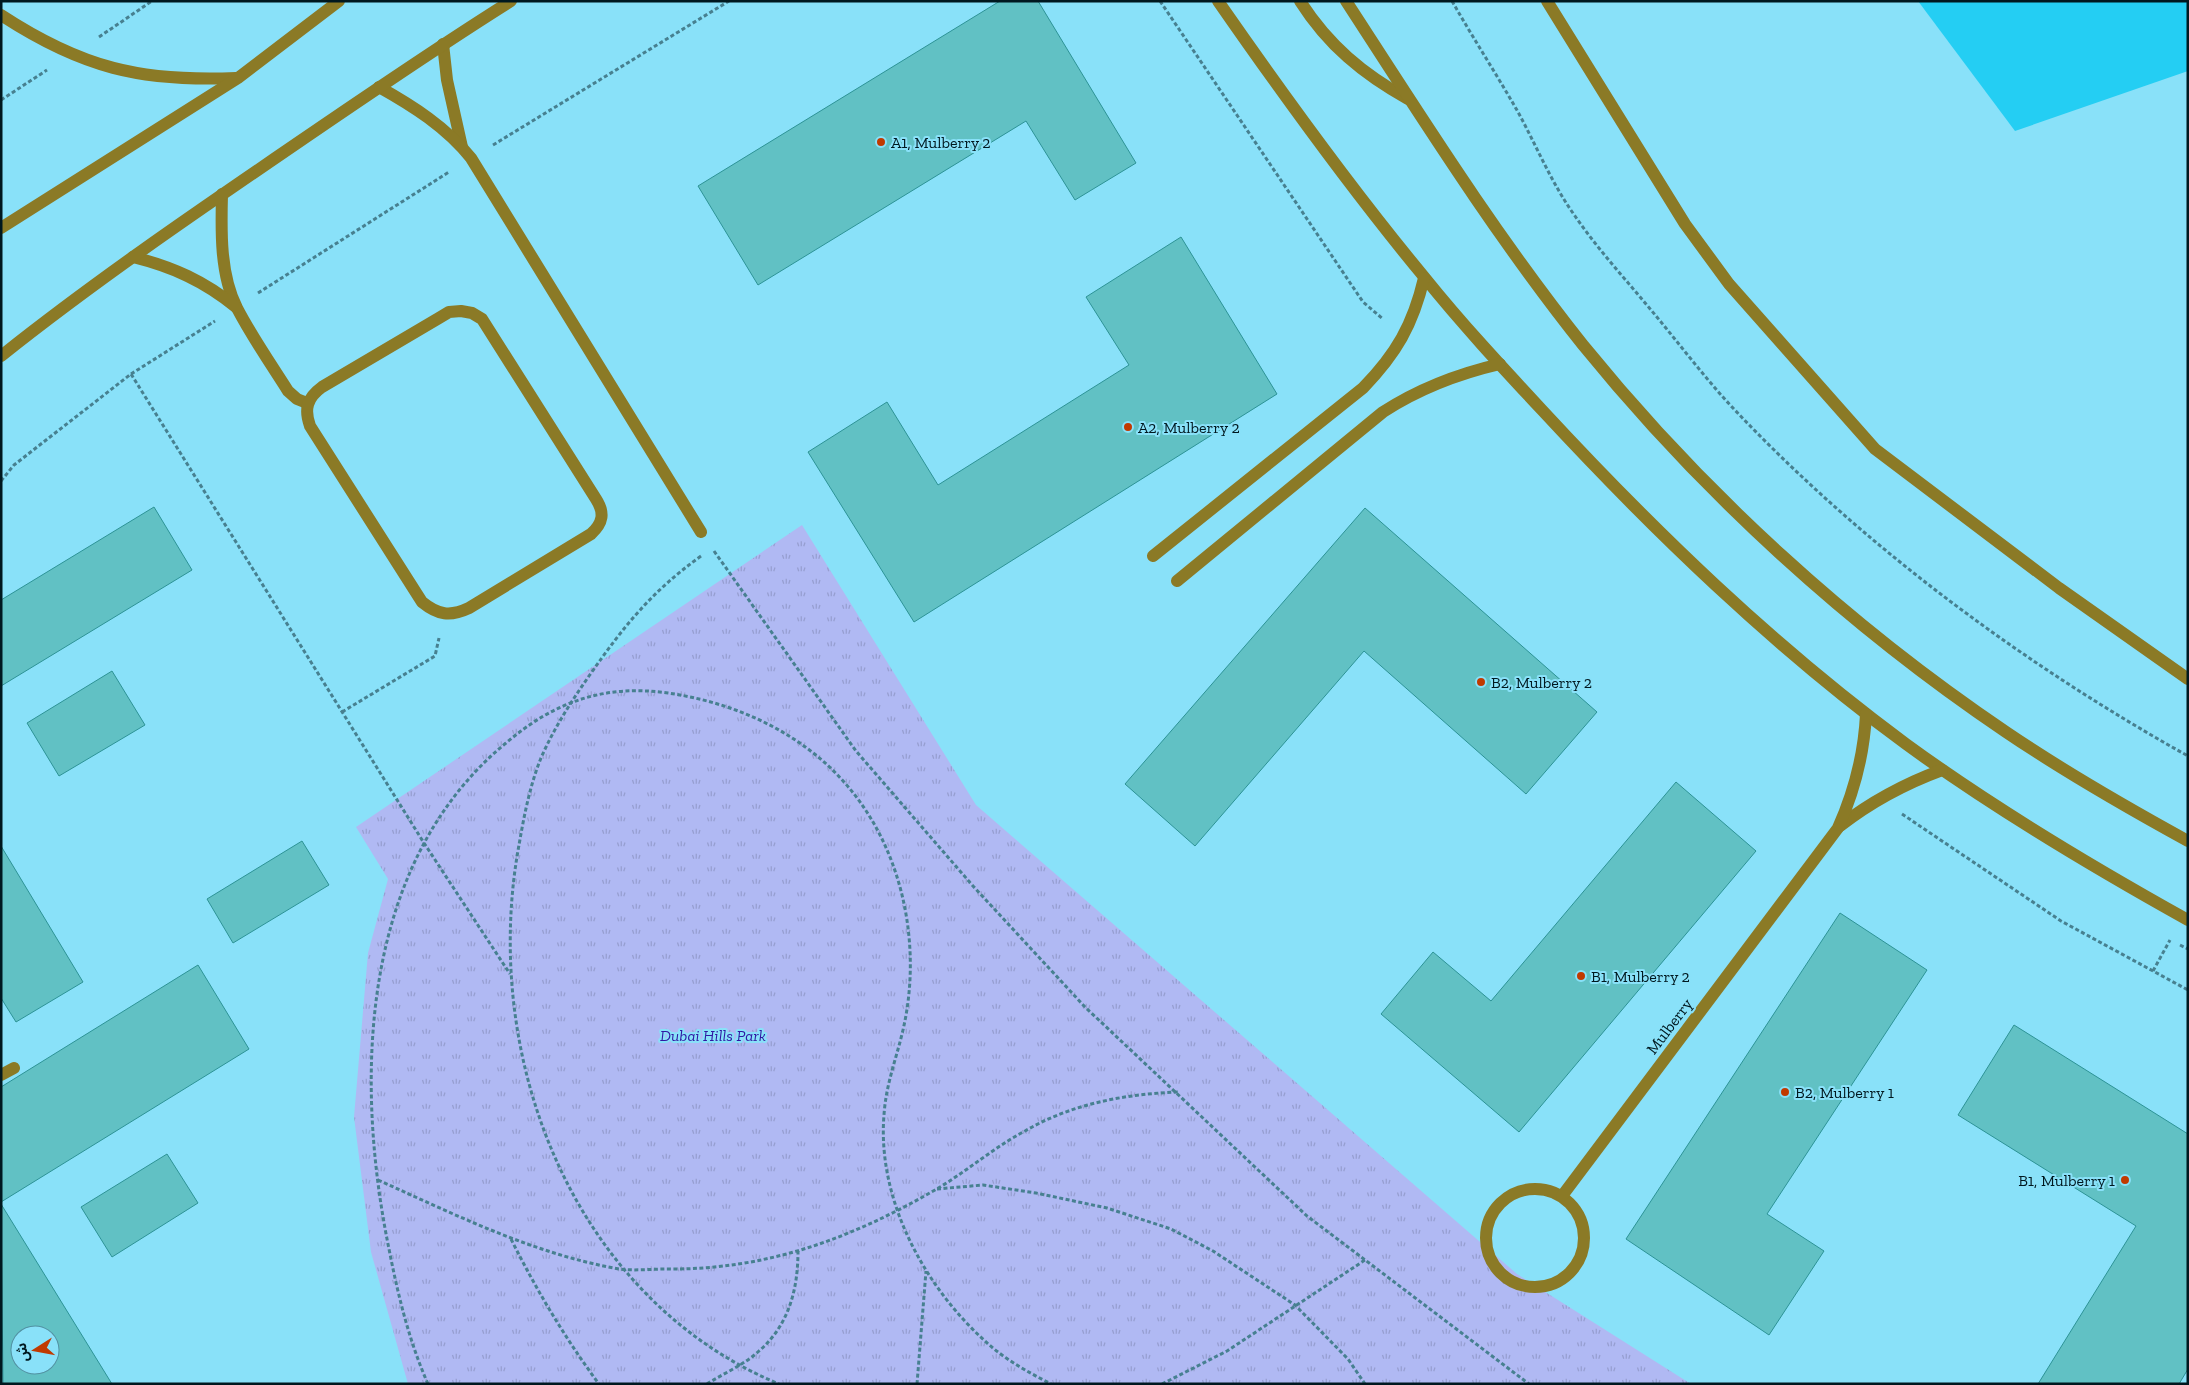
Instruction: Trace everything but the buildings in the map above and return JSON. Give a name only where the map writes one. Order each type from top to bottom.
[{"type":"street","points":[[1,228],[238,78],[339,1]]},
{"type":"street","points":[[1,356],[73,299],[222,194],[443,44],[511,1]]},
{"type":"street","points":[[1218,1],[1361,199],[1424,278],[1615,489],[1737,606],[1866,714],[1942,770],[2098,870],[2188,920]]},
{"type":"street","points":[[1300,1],[1315,24],[1336,48],[1359,68],[1410,100]]},
{"type":"street","points":[[1346,1],[1514,256],[1584,346],[1660,433],[1740,514],[1824,592],[1912,664],[1974,709],[2101,793],[2188,841]]},
{"type":"street","points":[[1547,1],[1685,224],[1723,276],[1875,449],[2059,588],[2188,679]]},
{"type":"street","points":[[1,15],[33,36],[72,55],[112,68],[154,77],[196,80],[238,78]]},
{"type":"street","points":[[443,44],[447,80],[462,147]]},
{"type":"street","points":[[379,88],[409,104],[437,124],[471,158],[701,532]]},
{"type":"street","points":[[222,194],[223,251],[236,307],[288,391],[297,399],[308,403]]},
{"type":"street","points":[[133,257],[162,264],[188,274],[214,289],[236,307]]},
{"type":"street","points":[[1153,556],[1363,388],[1387,364],[1403,338],[1418,307],[1424,278]]},
{"type":"street","points":[[461,311],[472,313],[482,320],[602,508],[602,518],[598,527],[591,534],[468,608],[457,614],[444,615],[432,610],[422,602],[310,426],[306,415],[308,403],[313,394],[449,312],[461,311]]},
{"type":"street","points":[[1177,581],[1383,412],[1410,395],[1440,381],[1469,371],[1500,364]]},
{"type":"street","name":"Mulberry","points":[[1562,1196],[1838,828],[1856,782],[1864,748],[1866,714]]},
{"type":"street","name":"Mulberry","points":[[1838,828],[1879,798],[1910,782],[1942,770]]},
{"type":"street","points":[[1,1075],[14,1068]]},
{"type":"street","points":[[1531,1188],[1547,1190],[1562,1196],[1574,1208],[1581,1222],[1582,1246],[1573,1269],[1561,1279],[1546,1286],[1530,1287],[1514,1282],[1500,1273],[1488,1253],[1486,1245],[1486,1228],[1492,1213],[1502,1201],[1516,1192],[1531,1188]]},
{"type":"path","points":[[1,481],[14,465],[131,374],[471,158],[730,1]]},
{"type":"path","points":[[1160,1],[1364,302],[1403,338]]},
{"type":"path","points":[[1452,1],[1516,110],[1548,172],[1576,217],[1732,406],[1815,486],[1925,580],[1994,633],[2070,685],[2188,756]]},
{"type":"path","points":[[131,374],[424,843],[511,975]]},
{"type":"path","points":[[779,1384],[751,1372],[682,1327],[621,1269],[582,1212],[551,1151],[529,1086],[514,1018],[509,950],[512,881],[524,813],[540,760],[572,701],[621,630],[648,600],[679,572],[712,548],[856,751],[973,886],[1079,1000],[1307,1216],[1529,1384]]},
{"type":"path","points":[[342,712],[435,656],[444,615]]},
{"type":"path","points":[[428,1384],[400,1303],[377,1180],[371,1085],[373,1020],[383,955],[403,892],[424,843],[451,800],[485,759],[526,725],[572,701],[596,695],[642,689],[689,696],[734,707],[775,728],[815,753],[851,789],[880,832],[898,879],[909,928],[910,979],[903,1030],[890,1074],[883,1119],[885,1165],[897,1209],[910,1241],[926,1270],[954,1309],[987,1343],[1025,1370],[1051,1384]]},
{"type":"path","points":[[1879,798],[2061,921],[2188,990]]},
{"type":"path","points":[[2153,971],[2170,939],[2188,949]]},
{"type":"path","points":[[377,1180],[511,1239],[565,1257],[621,1269],[698,1269],[770,1260],[832,1240],[936,1189],[1027,1129],[1075,1109],[1125,1097],[1178,1092]]},
{"type":"path","points":[[936,1189],[983,1185],[1036,1193],[1107,1208],[1171,1228],[1295,1305],[1348,1359],[1365,1384]]},
{"type":"path","points":[[511,1239],[542,1300],[568,1341],[600,1384]]},
{"type":"path","points":[[707,1384],[759,1352],[774,1336],[786,1317],[794,1296],[798,1273],[798,1251]]},
{"type":"path","points":[[1162,1384],[1227,1351],[1365,1260]]},
{"type":"path","points":[[917,1384],[926,1270]]},
{"type":"green space","name":"Dubai Hills Park","points":[[802,525],[976,805],[1517,1274],[1691,1384],[408,1384],[371,1252],[354,1117],[368,953],[388,879],[356,827]]},
{"type":"shaded area","points":[[1918,1],[2188,1],[2188,71],[2015,131]]},
{"type":"place","name":"A1, Mulberry 2","points":[[881,142]]},
{"type":"place","name":"A2, Mulberry 2","points":[[1128,427]]},
{"type":"place","name":"B2, Mulberry 2","points":[[1481,682]]},
{"type":"place","name":"B1, Mulberry 2","points":[[1581,976]]},
{"type":"place","name":"B2, Mulberry 1","points":[[1785,1092]]},
{"type":"place","name":"B1, Mulberry 1","points":[[2125,1180]]}]
